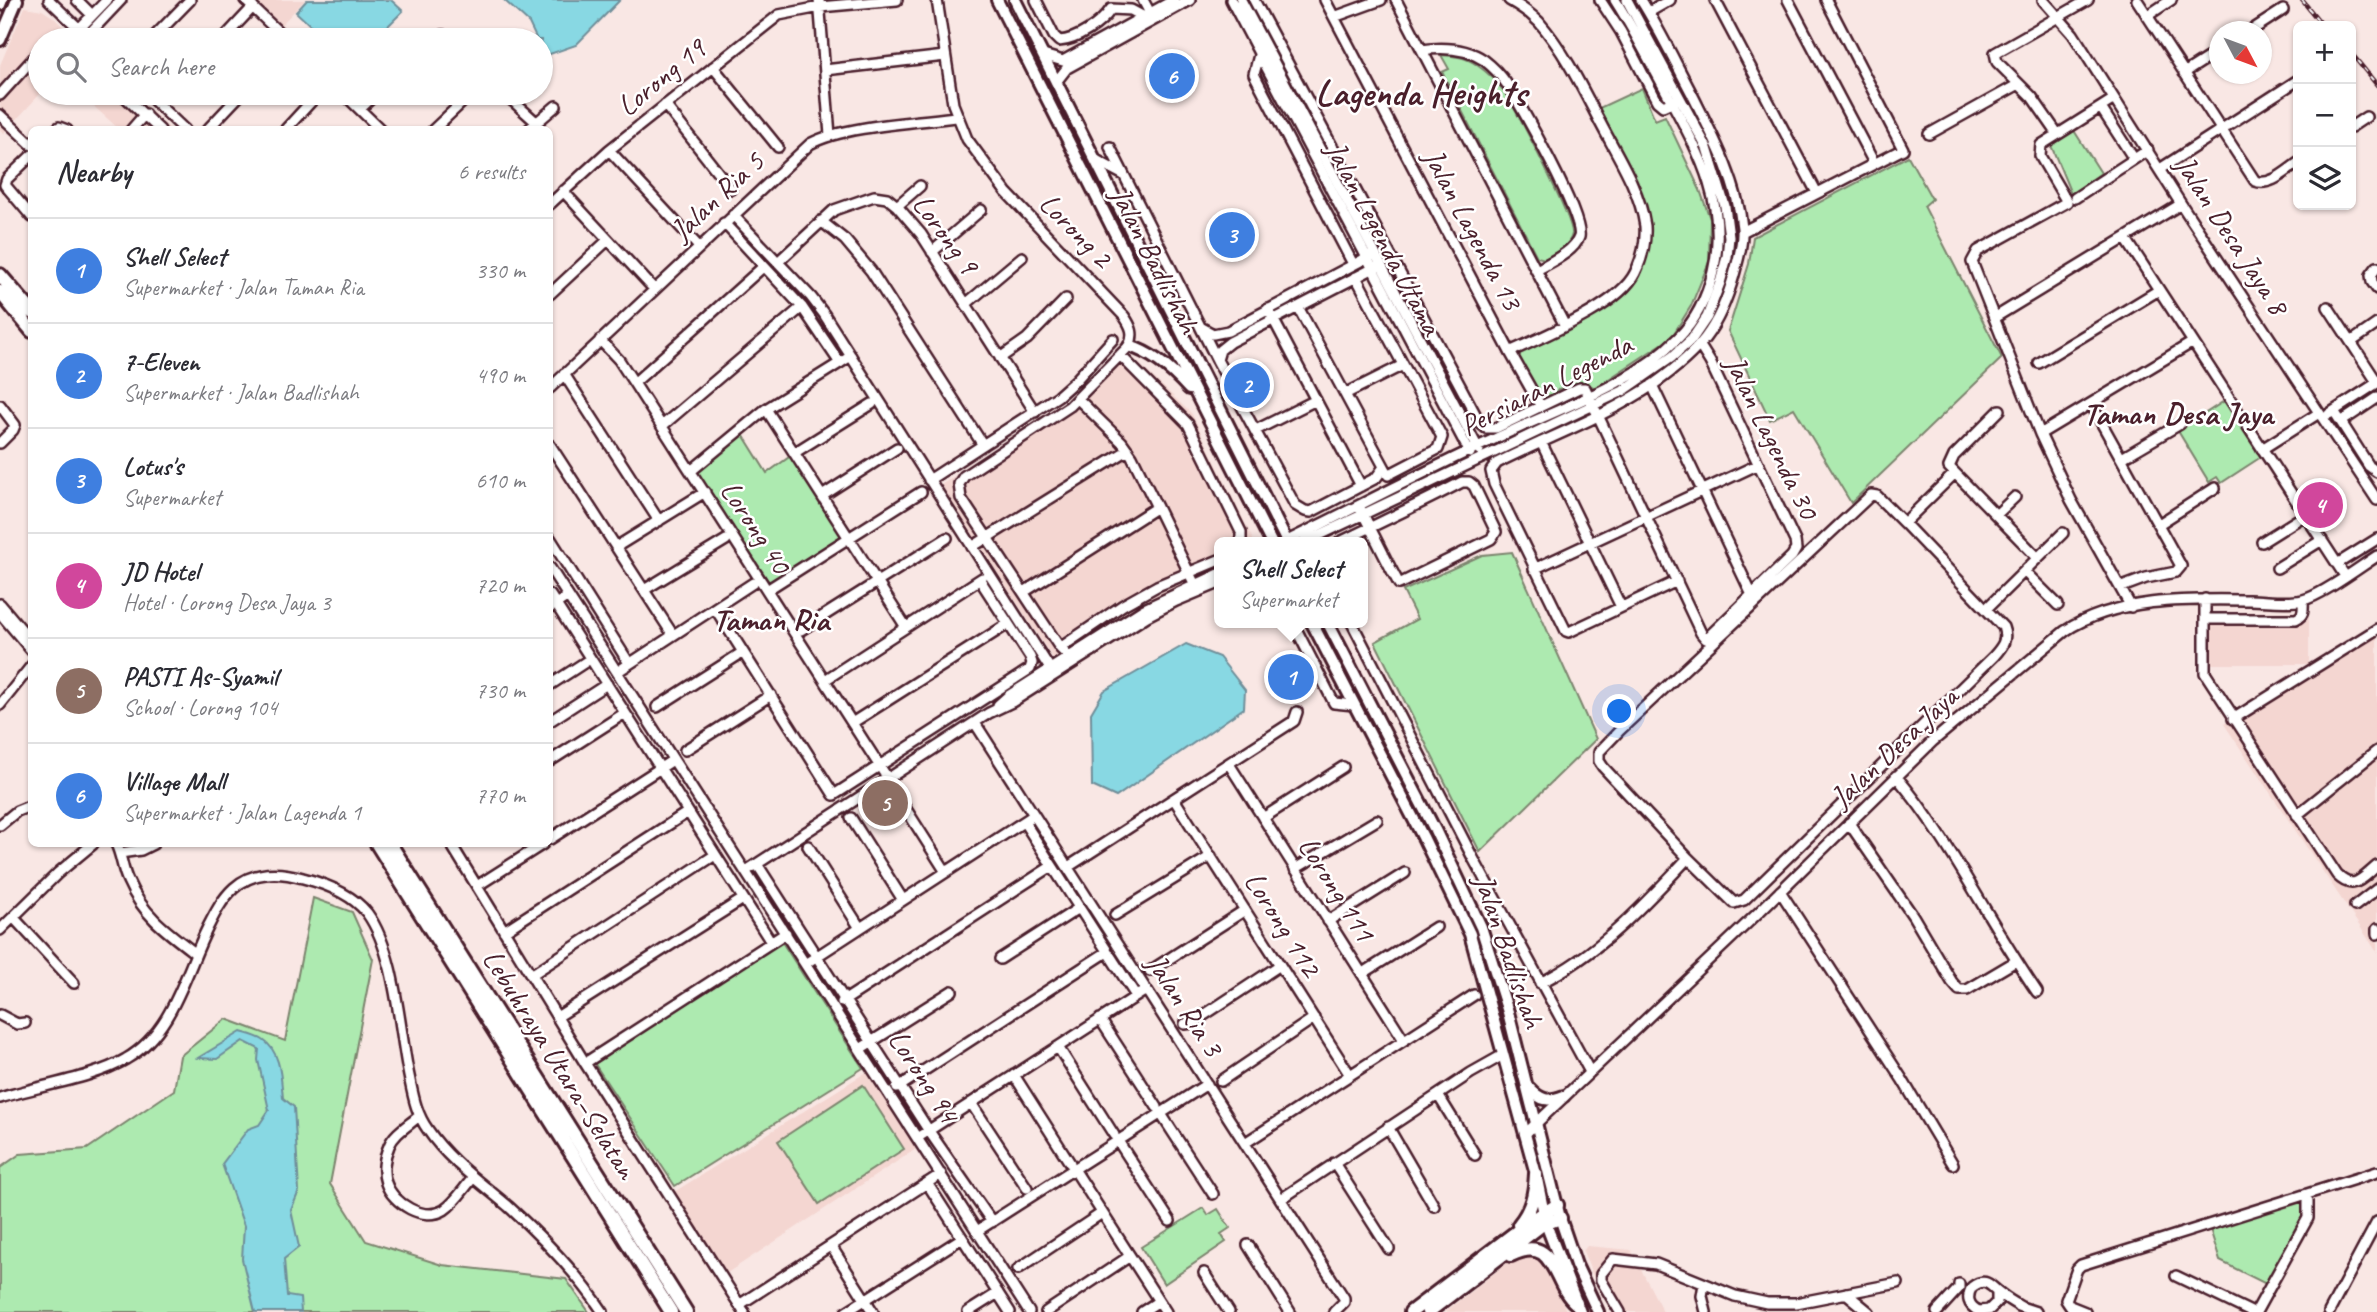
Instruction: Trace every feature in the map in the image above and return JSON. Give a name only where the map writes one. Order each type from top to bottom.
[{"type":"highway","points":[[0,275],[28,307]]},
{"type":"highway","points":[[0,292],[28,326]]},
{"type":"highway","name":"Lebuhraya Utara–Selatan","points":[[379,847],[671,1312]]},
{"type":"highway","name":"Lebuhraya Utara–Selatan","points":[[392,847],[685,1312]]},
{"type":"highway","points":[[1428,1312],[1480,1266],[1526,1216],[1533,1202],[1536,1174]]},
{"type":"highway","points":[[1411,1312],[1545,1218],[1558,1212]]},
{"type":"highway","points":[[1480,1266],[1518,1251],[1539,1251],[1551,1261],[1570,1299],[1578,1308]]},
{"type":"main road","points":[[0,40],[17,0]]},
{"type":"main road","points":[[9,18],[23,0]]},
{"type":"main road","name":"Jalan Badlishah","points":[[997,0],[1266,537]]},
{"type":"main road","name":"Jalan Badlishah","points":[[1015,0],[1283,537]]},
{"type":"main road","points":[[1129,346],[1161,363],[1198,399]]},
{"type":"main road","name":"Jalan Badlishah","points":[[1315,628],[1470,933],[1536,1174],[1545,1218],[1578,1308]]},
{"type":"main road","name":"Jalan Badlishah","points":[[1331,628],[1435,830],[1481,927],[1508,1012],[1558,1212],[1576,1265],[1598,1312]]},
{"type":"main road","points":[[1527,1086],[1542,1099],[1552,1101],[1564,1096]]},
{"type":"street","points":[[50,0],[78,28]]},
{"type":"street","points":[[77,0],[92,15]]},
{"type":"street","points":[[80,28],[107,0]]},
{"type":"street","points":[[97,28],[121,0]]},
{"type":"street","points":[[163,28],[190,0]]},
{"type":"street","name":"Lorong 19","points":[[553,201],[609,150],[779,15],[819,4],[897,0]]},
{"type":"street","name":"Lorong 2","points":[[937,0],[956,117],[973,149],[995,178],[1124,316],[1132,332],[1129,346]]},
{"type":"street","points":[[1036,0],[1059,41],[1065,41],[1098,24],[1109,4],[1128,4],[1148,17]]},
{"type":"street","points":[[1143,0],[1148,17]]},
{"type":"street","points":[[1056,82],[1067,68],[1174,0]]},
{"type":"street","points":[[1043,55],[1063,61],[1148,17],[1190,0]]},
{"type":"street","name":"Jalan Legenda Utama","points":[[1230,0],[1342,211],[1371,255]]},
{"type":"street","name":"Jalan Legenda Utama","points":[[1241,0],[1478,459]]},
{"type":"street","points":[[1254,0],[1482,425],[1489,429],[1496,428],[1579,388],[1585,388],[1590,396],[1596,410],[1676,581],[1566,631],[1494,484],[1492,469],[1497,463],[1541,442],[1596,410],[1653,385],[1700,346],[1720,315],[1731,286],[1742,232],[1723,156],[1641,0]]},
{"type":"street","name":"Jalan Lagenda 13","points":[[1325,0],[1540,405]]},
{"type":"street","points":[[1334,17],[1381,0]]},
{"type":"street","points":[[1396,0],[1565,326]]},
{"type":"street","points":[[1509,0],[1538,21],[1564,56],[1625,170],[1644,222],[1644,242],[1635,273],[1629,282],[1606,302],[1565,326],[1510,352]]},
{"type":"street","points":[[1600,0],[1621,32],[1657,101],[1663,106],[1691,92]]},
{"type":"street","name":"Persiaran Legenda","points":[[1615,0],[1676,100]]},
{"type":"street","name":"Persiaran Legenda","points":[[1298,537],[1596,410],[1684,347],[1707,317],[1716,282],[1716,207],[1704,165],[1676,100],[1626,0]]},
{"type":"street","points":[[1649,12],[1670,0]]},
{"type":"street","points":[[1715,0],[1817,193]]},
{"type":"street","points":[[1788,0],[1874,163]]},
{"type":"street","points":[[1742,232],[1903,149],[1826,0]]},
{"type":"street","name":"Jalan Desa Jaya 8","points":[[2043,0],[2059,16],[2115,99],[2321,415],[2374,487],[2377,500]]},
{"type":"street","points":[[2057,133],[2032,97],[1997,62],[1995,52],[2088,0]]},
{"type":"street","points":[[2137,0],[2257,182],[2268,182],[2293,166]]},
{"type":"street","points":[[2147,16],[2171,0]]},
{"type":"street","points":[[231,28],[249,3],[275,28]]},
{"type":"street","points":[[819,4],[830,135]]},
{"type":"street","points":[[2266,21],[2283,10]]},
{"type":"street","points":[[1422,50],[1461,50],[1486,62],[1506,83],[1540,144],[1580,230],[1575,244],[1537,270]]},
{"type":"street","points":[[1259,55],[1254,74],[1353,264]]},
{"type":"street","points":[[825,69],[945,57]]},
{"type":"street","points":[[2184,72],[2209,57]]},
{"type":"street","points":[[0,95],[28,64]]},
{"type":"street","points":[[713,67],[778,147]]},
{"type":"street","points":[[2160,169],[2293,83]]},
{"type":"street","points":[[1929,134],[2020,84]]},
{"type":"street","points":[[2071,200],[2040,152],[2045,142],[2057,133],[2115,99]]},
{"type":"street","points":[[135,105],[156,126]]},
{"type":"street","points":[[134,126],[150,105]]},
{"type":"street","points":[[159,105],[181,126]]},
{"type":"street","points":[[211,126],[231,105]]},
{"type":"street","points":[[290,126],[308,105]]},
{"type":"street","points":[[356,105],[377,126]]},
{"type":"street","points":[[360,109],[364,105]]},
{"type":"street","points":[[437,126],[459,105]]},
{"type":"street","points":[[517,105],[536,122]]},
{"type":"street","points":[[665,105],[731,188]]},
{"type":"street","points":[[532,126],[556,106]]},
{"type":"street","points":[[2101,108],[2134,159]]},
{"type":"street","points":[[0,115],[28,141]]},
{"type":"street","name":"Jalan Ria 5","points":[[553,385],[815,140],[830,135],[956,117]]},
{"type":"street","points":[[2356,124],[2366,117]]},
{"type":"street","points":[[1110,146],[1217,359],[1295,505],[1305,512],[1311,512],[1386,471],[1438,449],[1442,441],[1441,434],[1356,277]]},
{"type":"street","points":[[609,150],[699,247]]},
{"type":"street","points":[[2131,607],[2071,499],[2040,434],[1972,267],[1974,255],[2071,200],[2148,150]]},
{"type":"street","points":[[1090,154],[1101,164],[1126,177]]},
{"type":"street","points":[[28,159],[7,179],[5,185],[28,212]]},
{"type":"street","points":[[897,206],[920,186]]},
{"type":"street","points":[[563,191],[654,289]]},
{"type":"street","name":"Lorong 9","points":[[778,262],[834,210],[874,196],[884,196],[916,227],[1035,412]]},
{"type":"street","points":[[1322,202],[1342,211]]},
{"type":"street","points":[[1994,318],[2181,204]]},
{"type":"street","points":[[933,252],[981,210]]},
{"type":"street","points":[[733,215],[817,304],[1052,672]]},
{"type":"street","points":[[821,221],[845,240],[871,271],[983,445]]},
{"type":"street","points":[[724,223],[802,307],[840,363]]},
{"type":"street","points":[[2126,239],[2345,576]]},
{"type":"street","points":[[553,292],[608,240]]},
{"type":"street","points":[[1200,327],[1213,334],[1220,334],[1371,255]]},
{"type":"street","points":[[966,304],[1022,257]]},
{"type":"street","points":[[634,383],[764,266]]},
{"type":"street","points":[[1217,359],[1222,347],[1377,267]]},
{"type":"street","points":[[2377,267],[2371,275],[2377,289]]},
{"type":"street","points":[[1716,282],[1731,286]]},
{"type":"street","name":"Persiaran Legenda","points":[[1314,537],[1395,487],[1590,396],[1639,370],[1681,336],[1716,282]]},
{"type":"street","points":[[2039,363],[2160,290]]},
{"type":"street","points":[[1000,358],[1027,339],[1066,299]]},
{"type":"street","points":[[1401,313],[1416,305]]},
{"type":"street","points":[[662,426],[802,307]]},
{"type":"street","points":[[1298,307],[1395,487]]},
{"type":"street","points":[[2262,449],[2321,415],[2334,411],[2377,382],[2328,307]]},
{"type":"street","points":[[1268,309],[1316,400],[1365,484]]},
{"type":"street","points":[[2351,342],[2377,324]]},
{"type":"street","points":[[929,480],[1058,396],[1113,339]]},
{"type":"street","name":"Lorong 40","points":[[600,340],[619,360],[888,779]]},
{"type":"street","points":[[2040,434],[2193,342]]},
{"type":"street","points":[[1069,657],[1060,648],[961,498],[959,489],[961,480],[990,457],[1079,399],[1129,346]]},
{"type":"street","name":"Jalan Lagenda 30","points":[[1676,581],[1706,639],[1792,556],[1796,549],[1795,541],[1759,464],[1700,346]]},
{"type":"street","points":[[1120,355],[1188,424],[1241,537]]},
{"type":"street","points":[[691,471],[766,409],[851,356]]},
{"type":"street","points":[[1345,394],[1404,365]]},
{"type":"street","points":[[564,374],[659,521]]},
{"type":"street","points":[[1653,385],[1752,595]]},
{"type":"street","points":[[2341,422],[2377,398]]},
{"type":"street","points":[[1079,399],[1128,450],[1195,585]]},
{"type":"street","points":[[1256,430],[1316,400]]},
{"type":"street","points":[[794,453],[872,404]]},
{"type":"street","points":[[2091,404],[2180,563],[2179,570],[2122,587]]},
{"type":"street","points":[[0,405],[15,425],[0,443]]},
{"type":"street","points":[[766,409],[906,627]]},
{"type":"street","points":[[2000,410],[1951,458],[1949,467],[2038,558]]},
{"type":"street","points":[[2334,411],[2369,466],[2377,471]]},
{"type":"street","points":[[2122,458],[2180,424]]},
{"type":"street","points":[[1541,442],[1621,607]]},
{"type":"street","points":[[822,496],[897,448]]},
{"type":"street","points":[[553,450],[673,635]]},
{"type":"street","points":[[972,547],[1128,450]]},
{"type":"street","points":[[1534,569],[1759,464]]},
{"type":"street","points":[[1904,523],[1954,474]]},
{"type":"street","points":[[1351,537],[1370,528],[1462,482],[1472,483],[1495,528],[1495,534],[1492,540],[1399,584],[1370,528],[1361,510]]},
{"type":"street","points":[[1365,484],[1377,486],[1384,493]]},
{"type":"street","points":[[2159,524],[2215,488]]},
{"type":"street","points":[[616,547],[705,492]]},
{"type":"street","points":[[767,590],[921,492]]},
{"type":"street","points":[[1871,495],[1877,496],[1986,609],[2005,633],[2006,638],[2001,648],[1744,900],[1737,903],[1730,901],[1688,858],[1603,767],[1598,756],[1601,748],[1871,495]]},
{"type":"street","points":[[1996,515],[2015,497]]},
{"type":"street","points":[[1024,592],[1157,507]]},
{"type":"street","points":[[2262,542],[2305,514]]},
{"type":"street","points":[[1986,609],[2063,533]]},
{"type":"street","points":[[801,630],[947,538]]},
{"type":"street","points":[[2337,564],[2377,539]]},
{"type":"street","points":[[644,590],[726,540]]},
{"type":"street","points":[[2277,568],[2322,540]]},
{"type":"street","points":[[553,543],[629,663]]},
{"type":"street","points":[[2205,620],[2296,619],[2303,612],[2303,600],[2377,556]]},
{"type":"street","points":[[1060,648],[1123,606],[1188,572],[1214,562]]},
{"type":"street","points":[[2025,572],[2058,605]]},
{"type":"street","points":[[553,573],[1029,1312]]},
{"type":"street","points":[[825,680],[989,573]]},
{"type":"street","points":[[1052,672],[1069,657],[1144,609],[1214,576]]},
{"type":"street","points":[[715,608],[834,795],[1026,673],[1032,663],[1030,657],[979,580]]},
{"type":"street","points":[[617,671],[754,583]]},
{"type":"street","points":[[746,871],[975,723],[1008,696],[1147,616],[1214,585]]},
{"type":"street","points":[[553,605],[568,596]]},
{"type":"street","name":"Jalan Desa Jaya","points":[[1525,1134],[1780,891],[1896,776],[1958,719],[2065,631],[2088,619],[2131,607],[2176,599],[2303,600]]},
{"type":"street","points":[[2205,599],[2205,673],[2233,719],[2337,875],[2346,883],[2357,883],[2377,866]]},
{"type":"street","points":[[0,604],[28,637]]},
{"type":"street","points":[[553,607],[607,684],[771,942]]},
{"type":"street","points":[[0,613],[28,646]]},
{"type":"street","points":[[852,723],[1008,624]]},
{"type":"street","points":[[1296,628],[1334,703],[1354,705]]},
{"type":"street","points":[[1355,628],[1540,983],[1590,1072]]},
{"type":"street","points":[[2233,719],[2377,629]]},
{"type":"street","points":[[657,707],[743,652]]},
{"type":"street","points":[[553,683],[590,659]]},
{"type":"street","points":[[0,705],[28,670]]},
{"type":"street","points":[[553,719],[607,684]]},
{"type":"street","points":[[685,750],[771,695]]},
{"type":"street","points":[[1068,867],[1294,721],[1298,716],[1297,712]]},
{"type":"street","points":[[553,759],[625,713]]},
{"type":"street","name":"Jalan Ria 3","points":[[975,723],[1344,1298],[1344,1302],[1334,1312]]},
{"type":"street","points":[[2297,815],[2377,751]]},
{"type":"street","points":[[553,837],[673,760]]},
{"type":"street","name":"Lorong 111","points":[[1229,764],[1404,1040]]},
{"type":"street","points":[[1263,818],[1343,767]]},
{"type":"street","points":[[1896,776],[1957,864],[2037,992]]},
{"type":"street","points":[[893,792],[946,872]]},
{"type":"street","name":"Lorong 112","points":[[1174,799],[1350,1075]]},
{"type":"street","points":[[0,825],[28,807]]},
{"type":"street","points":[[504,931],[688,811]]},
{"type":"street","points":[[805,964],[1034,815]]},
{"type":"street","points":[[851,818],[903,900]]},
{"type":"street","points":[[1296,869],[1377,820]]},
{"type":"street","points":[[1024,822],[1136,996]]},
{"type":"street","points":[[1849,822],[1959,990],[1967,990],[2016,961]]},
{"type":"street","points":[[808,846],[860,928]]},
{"type":"street","points":[[0,930],[58,873],[89,847]]},
{"type":"street","points":[[147,847],[141,850],[118,848],[127,880],[143,909],[163,930],[195,953]]},
{"type":"street","points":[[453,847],[585,1063],[741,1308],[941,1174]]},
{"type":"street","points":[[477,886],[538,847]]},
{"type":"street","points":[[531,975],[715,855]]},
{"type":"street","points":[[1115,915],[1211,856]]},
{"type":"street","points":[[1540,983],[1586,956],[1688,858]]},
{"type":"street","name":"Lorong 94","points":[[757,863],[929,1130],[992,1222]]},
{"type":"street","points":[[833,1007],[1052,866]]},
{"type":"street","points":[[0,1098],[101,1070],[120,1063],[135,1053],[156,1034],[166,1020],[195,953],[216,911],[228,894],[243,881],[260,873],[313,881],[341,892],[354,901],[372,921],[386,957],[419,1116],[442,1148],[545,1242],[603,1312]]},
{"type":"street","points":[[1328,921],[1405,873]]},
{"type":"street","points":[[2355,906],[2377,889]]},
{"type":"street","points":[[1780,891],[1902,1079],[1953,1164]]},
{"type":"street","points":[[557,1017],[743,899]]},
{"type":"street","points":[[1000,960],[1079,908]]},
{"type":"street","points":[[1150,971],[1245,910]]},
{"type":"street","points":[[13,918],[74,983]]},
{"type":"street","points":[[1362,974],[1436,927]]},
{"type":"street","points":[[585,1063],[786,933]]},
{"type":"street","points":[[888,1093],[1107,952]]},
{"type":"street","points":[[1185,1024],[1192,1023],[1280,965]]},
{"type":"street","points":[[917,1138],[1146,990]]},
{"type":"street","points":[[860,1049],[952,991]]},
{"type":"street","points":[[1245,1143],[1474,995]]},
{"type":"street","points":[[0,1014],[17,1024],[25,1023]]},
{"type":"street","points":[[1221,1081],[1314,1018]]},
{"type":"street","points":[[1100,1019],[1213,1194]]},
{"type":"street","points":[[1058,1047],[1170,1222]]},
{"type":"street","points":[[1280,1199],[1503,1055]]},
{"type":"street","points":[[1014,1075],[1166,1312]]},
{"type":"street","points":[[977,1231],[1159,1110],[1207,1084]]},
{"type":"street","points":[[1438,1095],[1475,1155]]},
{"type":"street","points":[[971,1103],[1027,1188]]},
{"type":"street","points":[[419,1116],[396,1135],[387,1149],[384,1173],[386,1184],[392,1193],[412,1210],[432,1214],[451,1203],[473,1178]]},
{"type":"street","points":[[1388,1127],[1434,1206]]},
{"type":"street","points":[[1334,1163],[1389,1249]]},
{"type":"street","points":[[2085,1312],[2070,1306],[2066,1300],[2077,1269],[2081,1265],[2377,1172]]},
{"type":"street","points":[[927,1183],[1010,1312]]},
{"type":"street","points":[[2176,1276],[2254,1312],[2308,1218],[2308,1201]]},
{"type":"street","points":[[1018,1269],[1102,1213]]},
{"type":"street","points":[[2329,1312],[2377,1222]]},
{"type":"street","points":[[846,1312],[962,1238]]},
{"type":"street","points":[[1248,1245],[1290,1312]]},
{"type":"street","points":[[831,1246],[873,1312]]},
{"type":"street","points":[[1046,1312],[1130,1256]]},
{"type":"street","points":[[1620,1312],[1601,1280],[1601,1274],[1613,1259],[1656,1264],[1742,1299],[1767,1303],[1796,1303],[1898,1283]]},
{"type":"street","points":[[1204,1273],[1229,1312]]},
{"type":"street","points":[[1997,1297],[1989,1310],[1978,1311],[1968,1297],[1972,1287],[1981,1282],[1991,1284],[1997,1297],[2036,1312]]},
{"type":"street","points":[[1704,1284],[1702,1296],[1706,1312]]},
{"type":"street","points":[[1937,1312],[1959,1288],[1959,1284]]},
{"type":"street","points":[[968,1312],[998,1293]]},
{"type":"street","points":[[1846,1293],[1869,1312]]},
{"type":"street","points":[[1142,1312],[1159,1301]]},
{"type":"street","points":[[1962,1311],[1969,1302]]},
{"type":"street","points":[[1761,1312],[1767,1303]]},
{"type":"shaded area","points":[[251,0],[305,0],[279,27]]},
{"type":"shaded area","points":[[25,7],[42,10],[64,28],[28,28],[30,105],[4,133],[0,130],[0,65]]},
{"type":"shaded area","points":[[92,105],[145,105],[167,126],[116,126]]},
{"type":"shaded area","points":[[1121,347],[1192,414],[1252,537],[1214,537],[1214,571],[1143,606],[1056,663],[941,485],[1071,400]]},
{"type":"shaded area","points":[[2212,613],[2309,613],[2309,664],[2211,664]]},
{"type":"shaded area","points":[[2377,627],[2377,952],[2224,724]]},
{"type":"shaded area","points":[[870,1070],[919,1147],[727,1273],[674,1192]]},
{"type":"shaded area","points":[[1587,1246],[1631,1250],[1663,1312],[1613,1312],[1595,1281],[1583,1251]]},
{"type":"shaded area","points":[[1524,1256],[1533,1257],[1544,1265],[1567,1312],[1445,1312],[1511,1260]]},
{"type":"green space","points":[[1441,55],[1469,60],[1499,85],[1555,187],[1572,234],[1565,246],[1545,259],[1537,257],[1442,72],[1449,69]]},
{"type":"green space","points":[[1642,88],[1655,120],[1665,116],[1700,190],[1710,219],[1709,262],[1691,306],[1671,338],[1595,388],[1584,382],[1559,389],[1544,400],[1538,395],[1518,358],[1520,353],[1602,311],[1630,289],[1640,270],[1650,238],[1646,210],[1595,110]]},
{"type":"green space","points":[[2073,129],[2101,173],[2071,194],[2050,143]]},
{"type":"green space","points":[[1908,156],[1932,199],[1924,206],[2002,358],[1851,503],[1794,408],[1770,420],[1728,331],[1749,264],[1753,237]]},
{"type":"green space","points":[[2226,400],[2261,457],[2221,483],[2217,477],[2209,482],[2178,431]]},
{"type":"green space","points":[[742,433],[767,473],[792,455],[843,535],[769,582],[696,470]]},
{"type":"green space","points":[[1512,552],[1596,739],[1480,852],[1375,642],[1417,619],[1403,591],[1482,555]]},
{"type":"green space","points":[[313,898],[352,912],[373,959],[330,1184],[366,1241],[442,1265],[566,1279],[589,1312],[0,1312],[0,1168],[20,1154],[87,1149],[174,1090],[180,1056],[226,1019],[285,1041]]},
{"type":"green space","points":[[780,939],[863,1068],[675,1186],[594,1063]]},
{"type":"green space","points":[[863,1085],[904,1149],[819,1204],[778,1141]]},
{"type":"green space","points":[[2304,1198],[2304,1216],[2266,1284],[2220,1261],[2210,1229]]},
{"type":"green space","points":[[1203,1208],[1208,1215],[1218,1209],[1230,1228],[1221,1234],[1226,1242],[1164,1284],[1141,1247]]},
{"type":"water","points":[[307,0],[391,0],[403,11],[386,28],[313,28],[296,12]]},
{"type":"water","points":[[504,0],[620,0],[576,45],[553,53],[553,28],[531,28]]},
{"type":"water","points":[[1186,644],[1219,657],[1245,690],[1244,708],[1116,797],[1092,786],[1091,713],[1104,691]]},
{"type":"water","points":[[241,1032],[269,1045],[277,1058],[283,1098],[294,1107],[299,1191],[291,1210],[299,1247],[284,1259],[287,1296],[300,1298],[301,1312],[255,1312],[242,1259],[244,1226],[222,1164],[248,1129],[259,1125],[269,1110],[258,1060],[259,1049],[243,1041],[217,1059],[198,1058]]},
{"type":"railway","points":[[2302,0],[2319,21]]},
{"type":"railway","points":[[2356,59],[2377,85]]},
{"type":"place","name":"Village Mall","points":[[1172,76]]},
{"type":"place","name":"Lotus's","points":[[1232,235]]},
{"type":"place","name":"7-Eleven","points":[[1247,385]]},
{"type":"place","name":"JD Hotel","points":[[2320,505]]},
{"type":"place","name":"Shell Select","points":[[1291,677]]},
{"type":"place","name":"PASTI As-Syamil","points":[[885,803]]},
{"type":"district","name":"Lagenda Heights","points":[[1421,92]]},
{"type":"district","name":"Taman Desa Jaya","points":[[2178,413]]},
{"type":"district","name":"Taman Ria","points":[[771,619]]}]
